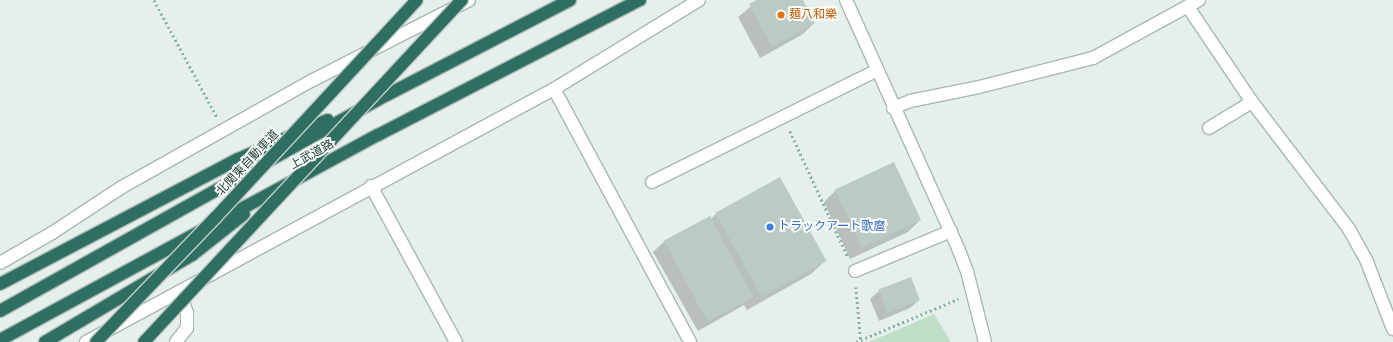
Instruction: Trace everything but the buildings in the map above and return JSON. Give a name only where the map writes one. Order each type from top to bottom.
[{"type":"highway","name":"北関東自動車道","points":[[96,342],[220,213],[417,0]]},
{"type":"highway","points":[[144,342],[462,0]]},
{"type":"highway","name":"上武道路","points":[[0,311],[387,95],[570,0]]},
{"type":"highway","name":"上武道路","points":[[0,340],[378,135],[640,0]]},
{"type":"highway","points":[[0,284],[236,160],[387,95]]},
{"type":"highway","points":[[45,342],[192,255],[270,194]]},
{"type":"street","points":[[0,263],[52,233],[122,187],[225,131],[313,80],[469,0]]},
{"type":"street","points":[[86,342],[180,293],[371,186],[554,89],[699,0]]},
{"type":"street","points":[[846,0],[876,71],[951,231],[974,295],[985,342]]},
{"type":"street","points":[[893,108],[1093,58],[1199,0]]},
{"type":"street","points":[[1188,7],[1252,102],[1349,229],[1367,262],[1393,329]]},
{"type":"street","points":[[652,182],[783,115],[876,71]]},
{"type":"street","points":[[554,89],[690,342]]},
{"type":"street","points":[[1209,128],[1252,102]]},
{"type":"street","points":[[371,186],[456,342]]},
{"type":"street","points":[[855,271],[951,231]]},
{"type":"street","points":[[176,342],[187,328],[188,313],[180,293]]},
{"type":"path","points":[[154,0],[225,131]]},
{"type":"path","points":[[783,115],[855,271],[861,341]]},
{"type":"path","points":[[856,342],[948,301],[974,295]]},
{"type":"green space","points":[[934,314],[951,342],[869,342]]},
{"type":"place","name":"麺八和樂","points":[[781,15]]},
{"type":"place","name":"トラックアート歌麿","points":[[770,227]]}]
